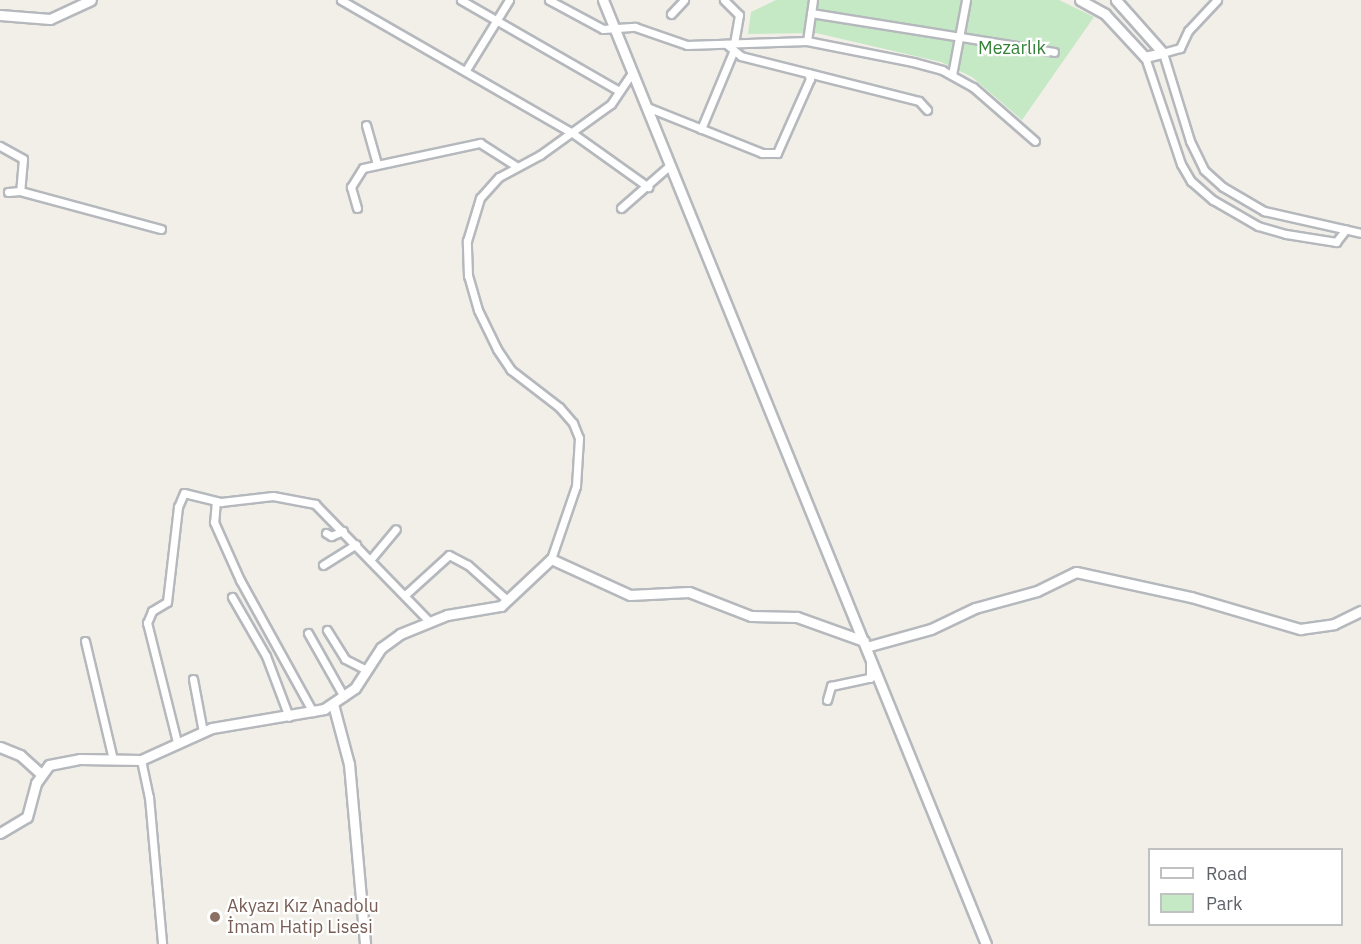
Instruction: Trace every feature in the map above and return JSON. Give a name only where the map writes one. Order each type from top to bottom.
[{"type":"street","points":[[0,15],[50,19],[91,0]]},
{"type":"street","points":[[341,0],[571,132],[648,187]]},
{"type":"street","points":[[461,0],[619,91]]},
{"type":"street","points":[[466,70],[509,0]]},
{"type":"street","points":[[549,0],[603,29],[635,27],[687,45],[807,41],[913,62],[952,75],[998,106],[1035,141]]},
{"type":"street","points":[[603,0],[631,74],[647,107],[986,944]]},
{"type":"street","points":[[671,15],[684,0]]},
{"type":"street","points":[[724,0],[739,15],[734,42]]},
{"type":"street","points":[[807,41],[813,0]]},
{"type":"street","points":[[952,75],[966,0]]},
{"type":"street","points":[[1080,0],[1105,14],[1145,57],[1181,164],[1191,181],[1213,200],[1258,226],[1286,234],[1336,242],[1346,229]]},
{"type":"street","points":[[1116,0],[1163,53],[1190,141],[1204,170],[1223,187],[1264,211],[1361,232]]},
{"type":"street","points":[[1145,57],[1180,48],[1188,31],[1217,0]]},
{"type":"street","points":[[811,13],[1053,52]]},
{"type":"street","points":[[726,44],[733,52],[919,101],[927,110]]},
{"type":"street","points":[[701,129],[733,52]]},
{"type":"street","points":[[647,107],[762,153],[777,153],[810,79],[808,73]]},
{"type":"street","points":[[0,833],[27,817],[40,773],[60,761],[141,760],[203,732],[240,722],[289,717],[333,704],[344,697],[367,670],[381,648],[429,620],[490,610],[507,600],[551,559],[576,486],[579,438],[573,423],[558,407],[511,370],[478,310],[468,276],[467,241],[471,219],[480,198],[516,166],[540,155],[611,104],[631,74]]},
{"type":"street","points":[[366,125],[377,164]]},
{"type":"street","points":[[357,208],[351,187],[353,178],[363,168],[377,164],[480,143],[516,166]]},
{"type":"street","points":[[0,146],[23,159],[20,191]]},
{"type":"street","points":[[621,208],[648,187],[669,166]]},
{"type":"street","points":[[8,192],[20,191],[161,229]]},
{"type":"street","points":[[177,742],[147,623],[152,611],[167,602],[180,497],[189,493],[216,501],[273,496],[315,504],[429,620]]},
{"type":"street","points":[[216,501],[214,522],[240,580],[312,712]]},
{"type":"street","points":[[370,560],[396,529]]},
{"type":"street","points":[[326,533],[332,536],[343,531]]},
{"type":"street","points":[[323,565],[356,544]]},
{"type":"street","points":[[405,596],[449,555],[468,565],[507,600]]},
{"type":"street","points":[[551,559],[630,595],[689,592],[751,616],[797,617],[865,644],[930,630],[975,608],[1037,591],[1065,574],[1076,572],[1191,597],[1300,629],[1334,624],[1361,611]]},
{"type":"street","points":[[232,597],[266,656],[289,717]]},
{"type":"street","points":[[327,630],[345,659],[367,670]]},
{"type":"street","points":[[308,633],[344,697]]},
{"type":"street","points":[[85,641],[113,759]]},
{"type":"street","points":[[827,700],[831,686],[870,678],[870,659]]},
{"type":"street","points":[[193,680],[203,732]]},
{"type":"street","points":[[333,704],[348,764],[365,944]]},
{"type":"street","points":[[0,747],[20,755],[40,773]]},
{"type":"street","points":[[141,760],[149,797],[162,944]]},
{"type":"green space","name":"Mezarlık","points":[[776,0],[1059,0],[1094,17],[1022,120],[972,77],[941,62],[816,33],[748,34],[751,12]]},
{"type":"place","name":"Akyazı Kız Anadolu İmam Hatip Lisesi","points":[[215,917]]}]
